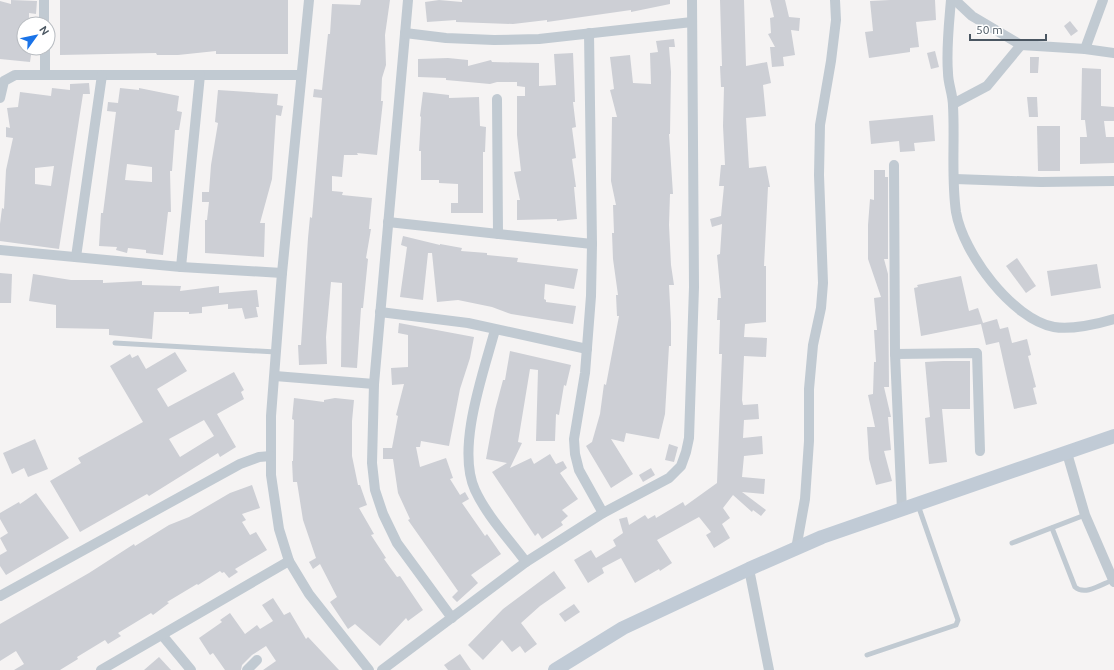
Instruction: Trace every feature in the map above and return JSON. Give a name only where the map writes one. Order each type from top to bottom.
[{"type":"street","points":[[44,0],[44,16]]},
{"type":"street","points":[[308,0],[282,273],[274,376],[271,456],[274,498],[279,529],[289,561],[308,594],[369,670]]},
{"type":"street","points":[[408,0],[374,384],[372,463],[375,490],[383,514],[397,543],[452,618]]},
{"type":"street","points":[[382,670],[526,562],[604,513],[669,478],[681,466],[689,438],[694,287],[692,0]]},
{"type":"street","points":[[796,549],[805,499],[809,441],[809,389],[813,345],[821,308],[823,283],[819,175],[820,125],[831,61],[836,20],[835,0]]},
{"type":"street","points":[[951,0],[948,73],[953,104],[956,213],[966,242],[982,269],[1003,294],[1034,320],[1055,327],[1084,326],[1114,319]]},
{"type":"street","points":[[955,0],[972,16],[1021,45],[1085,49],[1114,53]]},
{"type":"street","points":[[1085,49],[1103,0]]},
{"type":"street","points":[[405,33],[494,40],[539,39],[692,22]]},
{"type":"street","points":[[589,33],[592,244],[587,350],[574,439],[575,454],[579,470],[604,513]]},
{"type":"street","points":[[953,104],[987,86],[1021,45]]},
{"type":"street","points":[[45,56],[45,74]]},
{"type":"street","points":[[0,98],[1,88],[4,81],[15,75],[300,75]]},
{"type":"street","points":[[76,257],[102,75]]},
{"type":"street","points":[[181,267],[200,75]]},
{"type":"street","points":[[497,99],[498,234]]},
{"type":"street","points":[[894,165],[895,354],[902,510]]},
{"type":"street","points":[[955,179],[1041,182],[1114,181]]},
{"type":"street","points":[[388,222],[592,244]]},
{"type":"street","points":[[0,250],[181,267],[282,273]]},
{"type":"street","points":[[380,312],[468,323],[587,350]]},
{"type":"street","points":[[495,330],[469,429],[468,469],[475,490],[489,513],[526,562]]},
{"type":"street","points":[[895,354],[977,353],[980,451]]},
{"type":"street","points":[[274,376],[374,384]]},
{"type":"street","points":[[555,670],[623,628],[749,569],[822,538],[1114,436]]},
{"type":"street","points":[[1067,453],[1085,515],[1114,580]]},
{"type":"street","points":[[0,596],[240,464],[259,457],[271,456]]},
{"type":"street","points":[[101,670],[289,561]]},
{"type":"street","points":[[749,569],[769,670]]},
{"type":"street","points":[[162,635],[191,670]]},
{"type":"street","points":[[247,670],[257,660]]},
{"type":"lane","points":[[115,343],[276,352]]},
{"type":"lane","points":[[867,655],[956,625],[958,620],[918,505]]},
{"type":"lane","points":[[1012,543],[1085,515]]},
{"type":"lane","points":[[1052,528],[1075,587],[1078,590],[1084,592],[1114,580]]},
{"type":"building","points":[[11,0],[37,1],[36,14],[29,13],[29,16],[16,16],[16,56],[31,56],[30,62],[0,59],[0,1],[11,4]]},
{"type":"building","points":[[60,0],[288,0],[288,54],[216,54],[216,51],[178,55],[157,55],[156,53],[60,55]]},
{"type":"building","points":[[361,0],[390,0],[385,35],[386,65],[382,78],[381,101],[383,101],[377,155],[357,153],[358,155],[344,155],[342,177],[332,176],[332,191],[343,192],[342,195],[372,198],[369,229],[371,229],[366,258],[368,259],[363,308],[361,308],[357,368],[341,367],[342,283],[331,282],[326,337],[327,364],[299,365],[298,345],[301,345],[308,238],[310,217],[312,218],[322,98],[313,97],[314,89],[322,90],[328,34],[330,34],[332,4],[360,5]]},
{"type":"building","points":[[439,0],[462,2],[462,0],[670,0],[670,4],[631,12],[631,10],[547,22],[547,20],[513,24],[456,22],[456,20],[427,22],[425,2]]},
{"type":"building","points":[[720,0],[744,0],[746,66],[767,62],[771,83],[763,85],[766,116],[746,118],[749,168],[766,166],[770,187],[768,187],[764,266],[766,266],[766,322],[745,324],[744,337],[767,338],[766,357],[744,356],[742,400],[743,405],[758,404],[759,419],[744,420],[743,438],[762,436],[763,454],[744,456],[742,477],[765,479],[764,494],[742,492],[766,510],[761,516],[753,510],[752,512],[733,495],[723,508],[730,518],[722,524],[730,538],[714,548],[706,535],[711,532],[699,517],[657,540],[672,563],[660,571],[659,569],[635,583],[621,558],[602,568],[604,573],[588,583],[574,560],[591,550],[596,558],[616,546],[613,540],[623,533],[619,519],[627,517],[629,525],[645,515],[648,519],[655,515],[656,518],[683,502],[685,506],[717,483],[722,354],[719,354],[720,320],[717,320],[718,298],[721,298],[717,255],[720,254],[722,224],[712,227],[710,219],[721,216],[724,186],[719,186],[721,165],[725,165],[723,126],[724,87],[721,87],[720,66],[722,66]]},
{"type":"building","points":[[770,0],[785,0],[789,17],[800,18],[799,31],[791,30],[795,55],[783,57],[784,66],[772,67],[770,47],[775,47],[768,34],[771,33],[770,18],[774,17]]},
{"type":"building","points":[[935,0],[936,20],[916,22],[919,47],[910,48],[910,52],[869,58],[865,32],[873,31],[870,1]]},
{"type":"building","points":[[1070,21],[1078,31],[1071,36],[1064,26]]},
{"type":"building","points":[[674,39],[675,47],[669,47],[671,72],[669,134],[673,194],[670,194],[669,225],[671,265],[674,285],[669,285],[671,346],[669,346],[665,414],[659,439],[626,433],[624,442],[611,439],[633,474],[611,488],[586,446],[592,442],[600,414],[604,384],[606,385],[619,316],[617,316],[616,295],[618,295],[613,259],[612,233],[614,233],[613,205],[616,205],[611,181],[612,117],[617,117],[610,90],[614,89],[610,57],[630,55],[633,83],[651,84],[650,53],[658,52],[656,41]]},
{"type":"building","points":[[935,51],[939,67],[931,69],[927,53]]},
{"type":"building","points":[[573,53],[575,102],[573,102],[576,127],[572,128],[576,158],[572,159],[576,187],[574,187],[577,219],[557,221],[557,219],[517,220],[517,200],[520,200],[514,172],[521,171],[517,135],[517,96],[525,96],[525,87],[517,86],[517,82],[497,82],[490,84],[446,80],[446,78],[418,77],[418,59],[448,58],[468,60],[468,66],[491,60],[492,62],[539,63],[539,86],[556,85],[554,54]]},
{"type":"building","points":[[1030,57],[1039,57],[1038,73],[1030,73]]},
{"type":"building","points":[[1082,68],[1101,69],[1101,106],[1114,107],[1114,121],[1104,121],[1106,137],[1114,137],[1114,163],[1080,164],[1080,137],[1087,137],[1085,120],[1081,120]]},
{"type":"building","points":[[89,83],[90,94],[83,94],[59,249],[0,241],[0,224],[2,208],[4,209],[6,170],[13,138],[6,137],[6,127],[10,128],[7,108],[18,107],[20,92],[51,96],[52,88],[70,90],[70,84]],"holes":[[[54,166],[51,186],[35,184],[35,168]]]},
{"type":"building","points":[[120,88],[139,90],[139,88],[179,96],[177,111],[182,112],[179,130],[175,130],[172,171],[170,171],[171,212],[168,212],[163,255],[146,253],[146,250],[128,248],[127,253],[116,250],[117,247],[99,246],[101,213],[103,213],[116,112],[107,111],[108,102],[118,103]],"holes":[[[127,164],[152,167],[152,182],[125,180]]]},
{"type":"building","points":[[218,90],[278,94],[277,105],[283,106],[281,116],[276,115],[272,179],[260,223],[265,223],[264,257],[205,253],[205,220],[207,220],[209,202],[202,202],[202,192],[209,192],[211,165],[218,123],[215,122]]},
{"type":"building","points":[[423,92],[449,95],[449,98],[479,97],[480,126],[486,127],[485,152],[483,152],[483,213],[451,213],[451,203],[458,203],[458,184],[439,183],[439,180],[421,180],[421,151],[419,151],[420,116]]},
{"type":"building","points":[[1027,97],[1037,97],[1038,117],[1029,117]]},
{"type":"building","points":[[933,115],[935,141],[914,143],[915,151],[900,152],[899,141],[871,144],[869,121]]},
{"type":"building","points":[[1037,126],[1060,126],[1060,171],[1038,171]]},
{"type":"building","points":[[874,170],[885,170],[885,177],[888,177],[888,259],[884,259],[888,274],[889,387],[884,387],[891,417],[888,417],[891,450],[884,451],[892,481],[876,485],[869,459],[867,427],[875,427],[868,395],[873,394],[874,362],[876,362],[874,330],[877,330],[874,298],[881,297],[868,259],[868,225],[870,199],[874,200]]},
{"type":"building","points":[[403,236],[440,245],[462,248],[461,251],[518,258],[517,262],[578,269],[574,289],[545,284],[544,299],[546,302],[576,306],[573,324],[511,314],[492,307],[458,300],[437,302],[432,253],[428,253],[423,300],[400,297],[407,247],[401,245]]},
{"type":"building","points":[[1017,258],[1036,286],[1026,293],[1006,266]]},
{"type":"building","points":[[1097,264],[1101,288],[1051,296],[1047,271]]},
{"type":"building","points":[[0,273],[12,274],[11,303],[0,303]]},
{"type":"building","points":[[33,274],[71,280],[103,280],[103,283],[142,281],[142,285],[181,286],[180,291],[219,286],[219,293],[257,290],[259,307],[256,307],[258,317],[245,319],[242,308],[228,309],[228,304],[202,307],[202,313],[189,314],[189,312],[154,312],[152,339],[109,335],[109,329],[56,328],[56,305],[29,301]]},
{"type":"building","points":[[961,276],[969,311],[978,308],[983,323],[997,319],[1000,329],[1008,327],[1012,343],[1027,339],[1031,355],[1028,356],[1036,387],[1033,388],[1037,404],[1014,409],[999,342],[986,345],[981,324],[921,336],[914,288],[918,287],[917,285]]},
{"type":"building","points":[[399,323],[474,337],[470,358],[460,389],[449,446],[421,441],[420,447],[416,447],[420,467],[446,458],[453,478],[450,479],[460,495],[465,492],[469,499],[462,503],[485,536],[487,534],[501,554],[471,575],[478,583],[457,602],[452,597],[458,591],[408,520],[410,519],[398,493],[393,459],[383,459],[383,448],[392,448],[398,416],[396,415],[404,384],[392,385],[391,368],[408,367],[408,335],[398,333]]},
{"type":"building","points":[[510,351],[571,365],[566,386],[564,385],[559,415],[556,414],[555,441],[536,441],[538,370],[530,369],[518,442],[522,443],[510,468],[531,458],[534,464],[550,454],[556,464],[563,461],[567,468],[560,473],[578,499],[562,510],[568,516],[561,522],[563,525],[542,539],[538,533],[535,536],[492,472],[507,463],[486,459],[495,410],[503,380],[505,380]]},
{"type":"building","points":[[175,352],[187,371],[157,389],[168,407],[234,372],[244,390],[241,392],[244,399],[217,414],[236,447],[220,457],[218,453],[149,496],[147,494],[80,532],[50,481],[81,463],[78,458],[143,422],[110,366],[130,354],[132,358],[138,355],[146,369]],"holes":[[[204,420],[214,436],[180,457],[169,439]]]},
{"type":"building","points":[[970,361],[970,409],[942,409],[947,462],[929,464],[925,418],[930,417],[925,362]]},
{"type":"building","points":[[294,398],[324,402],[324,400],[335,398],[354,400],[352,421],[352,456],[358,485],[360,485],[367,505],[359,508],[374,534],[371,535],[386,558],[384,559],[397,577],[400,576],[423,610],[408,621],[406,618],[380,646],[355,624],[348,629],[330,602],[337,597],[320,564],[313,569],[309,562],[316,558],[303,520],[297,482],[293,482],[292,461],[294,420],[292,419]]},
{"type":"building","points":[[35,439],[48,469],[28,477],[24,468],[12,474],[3,453]]},
{"type":"building","points":[[669,444],[678,447],[674,462],[665,460]]},
{"type":"building","points":[[651,468],[655,475],[643,482],[639,475]]},
{"type":"building","points":[[252,485],[260,508],[242,514],[246,520],[242,522],[250,535],[256,532],[267,550],[235,569],[238,572],[229,578],[224,572],[222,573],[220,571],[167,602],[169,603],[153,615],[151,613],[118,633],[121,636],[108,644],[105,640],[77,657],[78,659],[60,670],[14,670],[24,664],[16,651],[0,661],[0,624],[89,573],[134,544],[135,546],[169,525],[189,517],[230,493]]},
{"type":"building","points":[[36,493],[69,538],[6,575],[0,566],[0,555],[7,551],[0,538],[8,533],[0,519],[0,513],[19,502],[20,504]]},
{"type":"building","points":[[554,571],[566,588],[540,606],[521,623],[537,644],[525,653],[520,646],[512,652],[502,640],[483,660],[468,645],[503,609]]},
{"type":"building","points":[[273,598],[284,615],[290,612],[306,639],[308,637],[339,670],[263,670],[276,661],[266,646],[252,655],[242,665],[241,670],[225,670],[213,653],[210,655],[199,638],[222,622],[220,620],[230,613],[245,634],[257,625],[260,629],[273,621],[262,605]]},
{"type":"building","points":[[574,604],[580,612],[565,622],[559,614]]},
{"type":"building","points":[[460,654],[471,670],[448,670],[444,665]]},
{"type":"building","points":[[159,657],[171,670],[144,670]]}]
